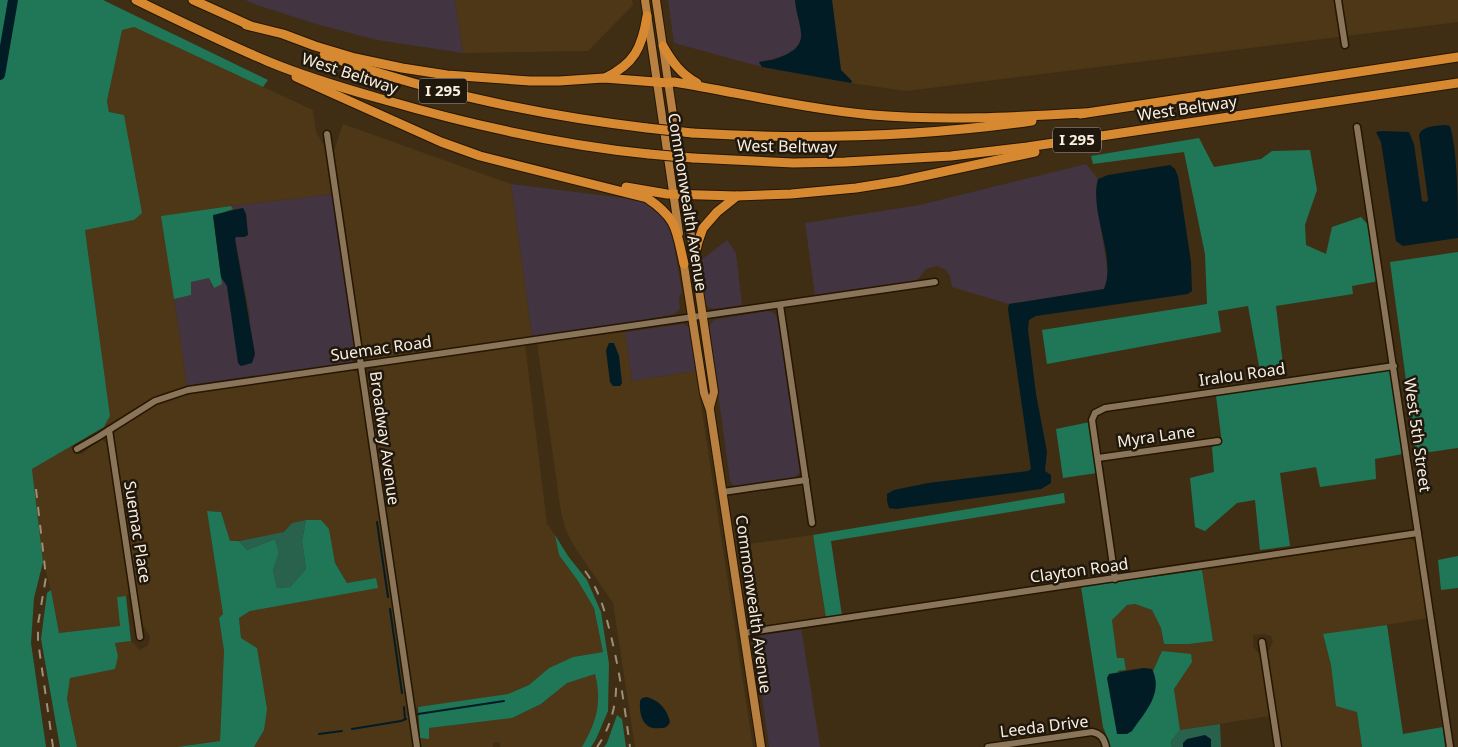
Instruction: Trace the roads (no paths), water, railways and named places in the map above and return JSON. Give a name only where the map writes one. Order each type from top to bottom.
[{"type":"highway","name":"West Beltway","points":[[136,0],[268,61],[348,90],[457,120],[539,138],[649,154],[693,158],[793,163],[875,161],[951,156],[1027,147],[1458,83]]},
{"type":"highway","name":"West Beltway","points":[[193,0],[246,25],[340,60],[452,94],[579,120],[692,133],[797,138],[877,136],[969,129],[1458,57]]},
{"type":"highway","points":[[604,78],[618,72],[631,61],[642,43],[647,16]]},
{"type":"highway","points":[[246,25],[283,34],[355,58],[411,70],[465,77],[559,82],[604,78],[674,82],[823,109],[873,115],[957,119],[1085,113]]},
{"type":"highway","points":[[662,46],[686,77],[704,87]]},
{"type":"highway","points":[[268,61],[299,78],[441,142],[480,156],[647,198],[662,208],[669,216],[675,228],[684,264]]},
{"type":"highway","points":[[557,175],[656,192],[702,196],[812,193],[878,185],[1027,153],[1081,144],[1108,135]]},
{"type":"highway","points":[[694,259],[703,228],[717,212],[737,196]]},
{"type":"main road","name":"Commonwealth Avenue","points":[[645,0],[692,317],[704,393],[710,406],[761,747]]},
{"type":"main road","name":"Commonwealth Avenue","points":[[656,0],[714,392],[710,406]]},
{"type":"street","points":[[1338,0],[1345,46]]},
{"type":"street","name":"West 5th Street","points":[[1357,127],[1450,747]]},
{"type":"street","name":"Broadway Avenue","points":[[327,134],[417,747]]},
{"type":"street","name":"Suemac Road","points":[[77,448],[155,401],[188,390],[935,282]]},
{"type":"street","points":[[780,305],[812,523]]},
{"type":"street","name":"Iralou Road","points":[[1098,458],[1092,420],[1095,413],[1105,408],[1394,366]]},
{"type":"street","name":"Suemac Place","points":[[109,430],[140,637]]},
{"type":"street","name":"Myra Lane","points":[[1098,458],[1218,441]]},
{"type":"street","points":[[1098,458],[1115,579]]},
{"type":"street","points":[[723,492],[806,480]]},
{"type":"street","name":"Clayton Road","points":[[744,634],[1418,533]]},
{"type":"street","points":[[1262,642],[1278,747]]},
{"type":"street","name":"Leeda Drive","points":[[988,747],[1092,732],[1102,736],[1106,747]]},
{"type":"water","points":[[795,0],[832,0],[841,70],[852,81],[851,83],[762,67],[759,62],[775,59],[789,53],[797,47],[800,41],[801,34]]},
{"type":"water","points":[[1450,126],[1455,151],[1458,238],[1403,246],[1396,241],[1381,142],[1376,132],[1409,132],[1414,144],[1422,201],[1427,202],[1419,135],[1426,128]]},
{"type":"water","points":[[1170,165],[1175,169],[1178,176],[1191,262],[1192,291],[1188,294],[1036,316],[1029,320],[1028,330],[1036,394],[1047,452],[1045,471],[1051,475],[1051,483],[1041,489],[896,509],[889,508],[887,494],[894,490],[928,483],[1028,471],[1031,469],[1008,309],[1009,304],[1104,289],[1107,277],[1107,263],[1097,206],[1096,192],[1098,179],[1108,175]]},
{"type":"water","points":[[243,208],[246,214],[248,235],[236,237],[235,239],[255,354],[252,363],[241,366],[238,363],[227,286],[221,277],[213,215]]},
{"type":"water","points":[[609,343],[614,343],[619,356],[622,383],[620,386],[613,386],[610,382],[606,350]]},
{"type":"water","points":[[1144,668],[1152,669],[1155,678],[1156,686],[1151,702],[1132,731],[1127,734],[1117,734],[1107,678],[1109,674]]},
{"type":"water","points":[[647,697],[659,703],[665,709],[670,722],[667,726],[663,728],[650,727],[643,721],[640,712],[640,701],[642,698]]},
{"type":"water","points":[[1205,735],[1211,739],[1211,747],[1183,747],[1183,743],[1187,739]]},
{"type":"waterway","points":[[0,75],[13,0]]},
{"type":"waterway","points":[[377,522],[388,597]]},
{"type":"waterway","points":[[390,609],[402,693]]},
{"type":"waterway","points":[[418,714],[504,701]]},
{"type":"waterway","points":[[404,707],[405,719]]},
{"type":"waterway","points":[[352,729],[406,719]]},
{"type":"waterway","points":[[319,734],[342,731]]},
{"type":"railway","points":[[36,489],[46,577],[38,624],[38,641],[53,747]]},
{"type":"railway","points":[[585,571],[598,594],[609,627],[620,678],[630,747]]},
{"type":"railway","points":[[597,747],[606,732],[612,716],[616,682]]}]
